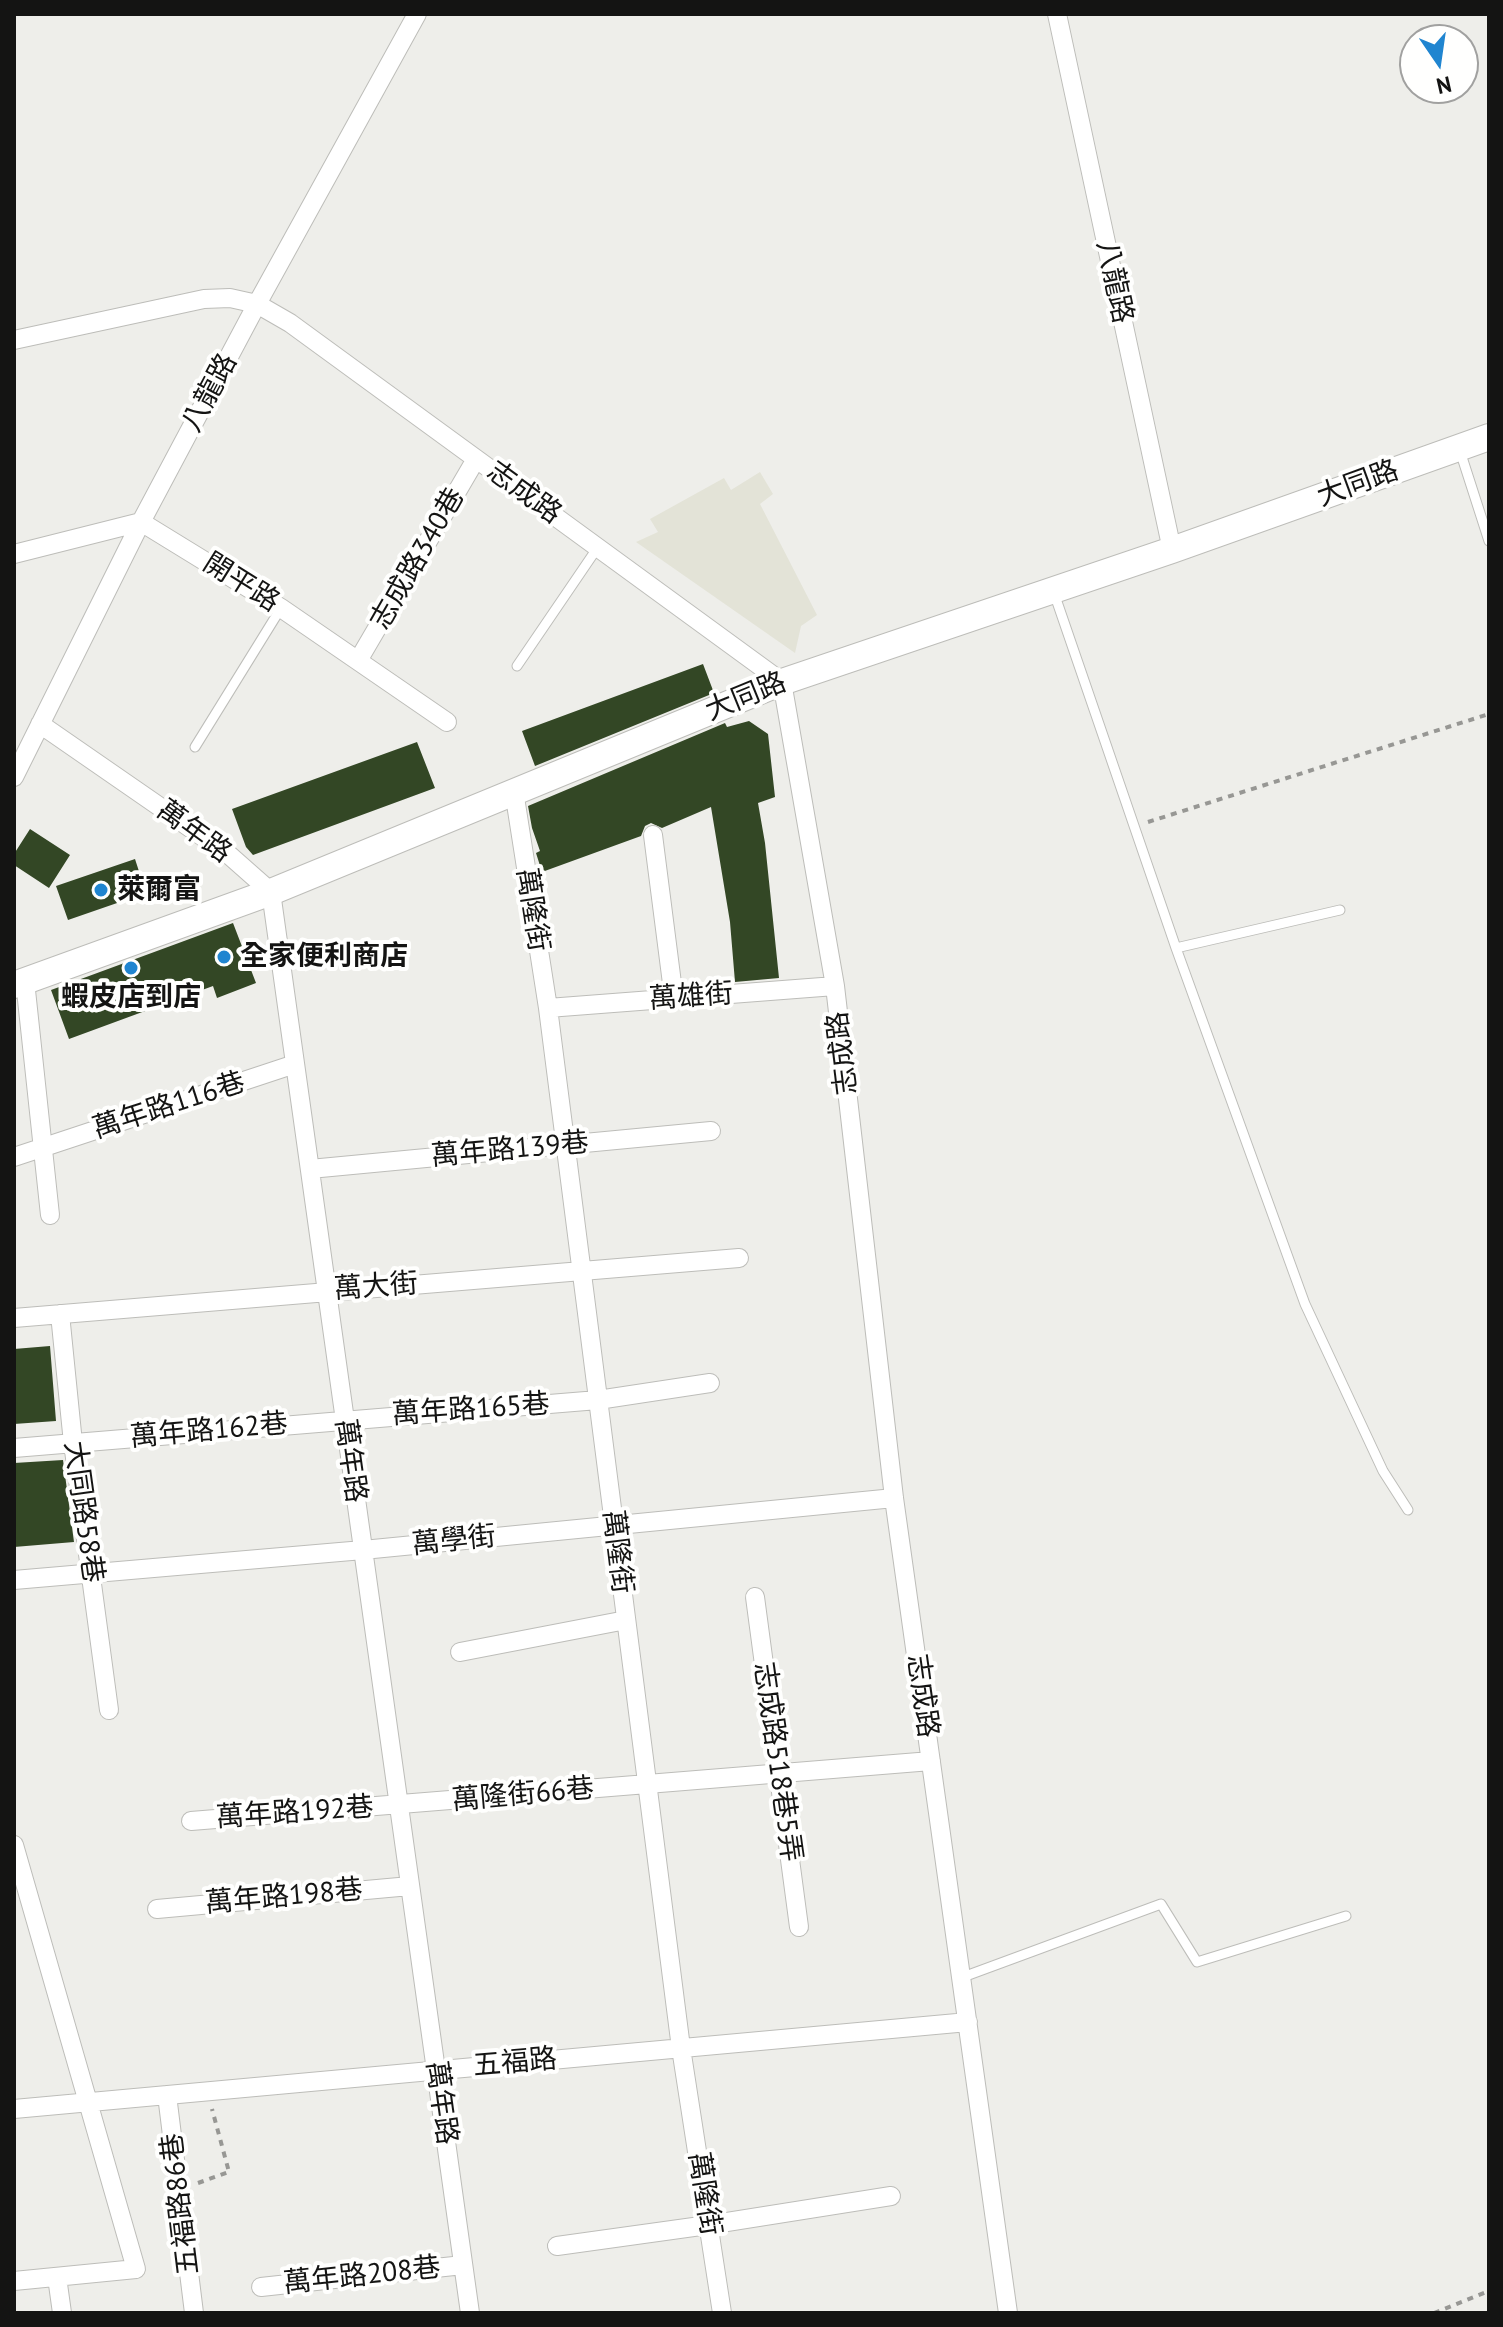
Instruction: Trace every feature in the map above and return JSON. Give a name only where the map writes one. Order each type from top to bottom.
[{"type":"main road","name":"大同路","points":[[20,983],[271,892],[782,682],[1172,550],[1489,437]]},
{"type":"street","name":"八龍路","points":[[14,777],[18,757],[40,724],[141,522],[417,14]]},
{"type":"street","name":"八龍路","points":[[1057,14],[1172,550]]},
{"type":"street","name":"志成路","points":[[14,340],[204,299],[230,298],[257,304],[290,323],[782,682],[835,986],[894,1498],[1008,2313]]},
{"type":"street","name":"志成路340巷","points":[[359,659],[476,459]]},
{"type":"street","points":[[14,554],[141,522]]},
{"type":"street","name":"開平路","points":[[141,522],[281,608],[447,722]]},
{"type":"street","name":"萬年路","points":[[40,724],[228,854],[271,892],[470,2313]]},
{"type":"street","name":"萬隆街","points":[[514,791],[548,1008],[681,2048],[722,2313]]},
{"type":"street","points":[[653,835],[674,999]]},
{"type":"street","points":[[20,983],[50,1215]]},
{"type":"street","name":"萬雄街","points":[[548,1008],[835,986]]},
{"type":"street","name":"萬年路116巷","points":[[14,1157],[295,1064]]},
{"type":"street","name":"萬年路139巷","points":[[310,1169],[711,1131]]},
{"type":"street","name":"萬大街","points":[[14,1318],[739,1258]]},
{"type":"street","name":"大同路58巷","points":[[60,1314],[73,1443],[109,1710]]},
{"type":"street","name":"萬年路165巷","points":[[344,1419],[598,1400],[710,1383]]},
{"type":"street","name":"萬年路162巷","points":[[14,1448],[344,1419]]},
{"type":"street","name":"萬學街","points":[[14,1580],[363,1550],[894,1498]]},
{"type":"street","name":"志成路518巷5弄","points":[[755,1597],[799,1927]]},
{"type":"street","points":[[460,1652],[626,1620]]},
{"type":"street","name":"萬隆街66巷","points":[[399,1805],[931,1761]]},
{"type":"street","name":"萬年路192巷","points":[[191,1821],[399,1805]]},
{"type":"street","points":[[14,2281],[136,2269],[15,1853]]},
{"type":"street","name":"萬年路198巷","points":[[157,1909],[410,1886]]},
{"type":"street","name":"五福路","points":[[14,2109],[968,2022]]},
{"type":"street","name":"五福路86巷","points":[[167,2095],[194,2313]]},
{"type":"street","points":[[557,2246],[891,2196]]},
{"type":"street","name":"萬年路208巷","points":[[261,2287],[463,2265]]},
{"type":"street","points":[[57,2277],[62,2313]]},
{"type":"lane","points":[[1459,448],[1489,541]]},
{"type":"lane","points":[[517,666],[598,547]]},
{"type":"lane","points":[[1053,590],[1176,948],[1305,1304],[1383,1471],[1408,1510]]},
{"type":"lane","points":[[195,747],[281,608]]},
{"type":"lane","points":[[1176,948],[1340,910]]},
{"type":"lane","points":[[963,1977],[1161,1904],[1197,1962],[1346,1916]]},
{"type":"path","points":[[1134,826],[1489,714]]},
{"type":"path","points":[[180,2188],[229,2172],[207,2092]]},
{"type":"path","points":[[1434,2313],[1489,2291]]},
{"type":"shaded area","points":[[760,472],[773,494],[760,504],[817,615],[801,626],[795,653],[636,542],[658,532],[650,519],[724,478],[731,490]]},
{"type":"building","points":[[703,664],[714,693],[535,766],[522,731]]},
{"type":"building","points":[[749,721],[768,734],[775,797],[758,803],[779,978],[735,982],[730,922],[711,807],[662,828],[651,823],[645,826],[641,836],[542,872],[536,853],[540,851],[528,806],[725,723],[727,727]]},
{"type":"building","points":[[417,742],[435,788],[253,855],[246,847],[232,809]]},
{"type":"building","points":[[30,829],[70,855],[49,888],[14,865],[14,854]]},
{"type":"building","name":"萊爾富","points":[[135,859],[146,893],[68,920],[56,886]]},
{"type":"building","points":[[233,923],[256,983],[217,998],[213,986],[69,1039],[51,990]]},
{"type":"building","points":[[50,1346],[56,1421],[14,1424],[14,1349]]},
{"type":"building","points":[[63,1460],[74,1542],[14,1547],[14,1463]]},
{"type":"place","name":"萊爾富","points":[[101,890]]},
{"type":"place","name":"全家便利商店","points":[[224,957]]},
{"type":"place","name":"蝦皮店到店","points":[[131,968]]}]
